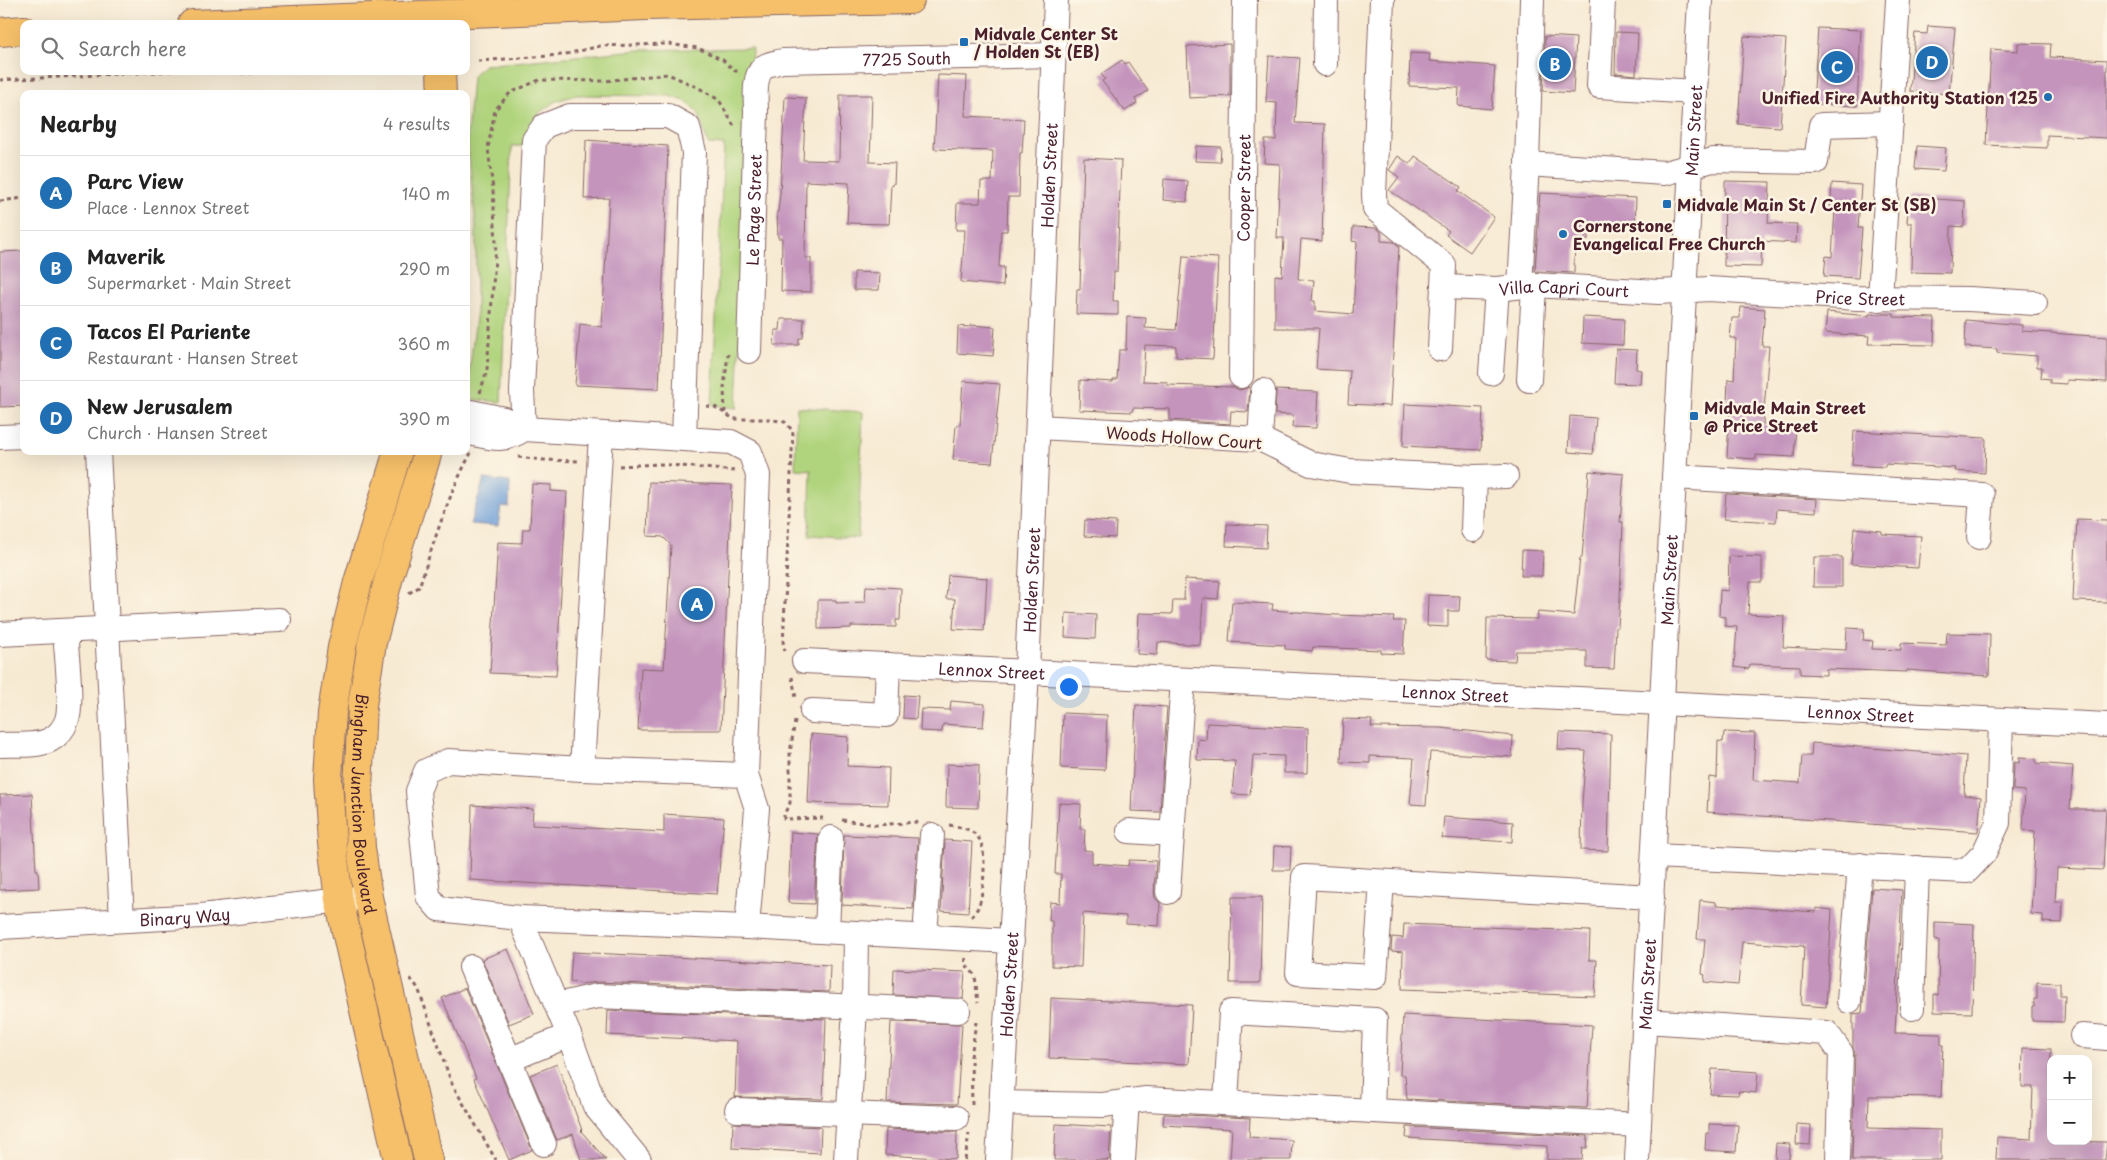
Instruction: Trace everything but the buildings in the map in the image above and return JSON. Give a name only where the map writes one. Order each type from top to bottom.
[{"type":"main road","points":[[282,20],[755,1],[910,0]]},
{"type":"main road","points":[[0,32],[20,30]]},
{"type":"main road","points":[[442,75],[442,90]]},
{"type":"main road","name":"Bingham Junction Boulevard","points":[[397,455],[349,614],[336,680],[328,779],[332,843],[339,900],[398,1160]]},
{"type":"main road","name":"Bingham Junction Boulevard","points":[[427,455],[380,610],[366,674],[362,705],[358,789],[361,848],[368,897],[428,1160]]},
{"type":"street","name":"Holden Street","points":[[998,1160],[1027,672],[1056,0]]},
{"type":"street","name":"Cooper Street","points":[[1241,376],[1245,0]]},
{"type":"street","points":[[1325,64],[1326,0]]},
{"type":"street","points":[[1382,0],[1374,194],[1375,210],[1444,265],[1440,349]]},
{"type":"street","points":[[1529,380],[1527,164],[1532,0]]},
{"type":"street","points":[[1603,0],[1598,86],[1695,92]]},
{"type":"street","name":"Main Street","points":[[1637,1160],[1700,0]]},
{"type":"street","points":[[1880,299],[1898,0]]},
{"type":"street","name":"7725 South","points":[[761,69],[767,65],[782,61],[1054,55]]},
{"type":"street","name":"Le Page Street","points":[[738,350],[757,79],[761,69]]},
{"type":"street","points":[[524,429],[522,391],[534,140],[544,126],[570,116],[668,116],[688,127],[694,152],[684,439]]},
{"type":"street","points":[[1527,164],[1666,173],[1714,160],[1816,162],[1821,125],[1891,124]]},
{"type":"street","name":"Villa Capri Court","points":[[1443,287],[1497,289],[1527,286],[1684,292]]},
{"type":"street","points":[[1491,373],[1497,289]]},
{"type":"street","name":"Price Street","points":[[1684,292],[1709,289],[1880,299],[1969,299],[2035,303]]},
{"type":"street","points":[[1260,440],[1263,392]]},
{"type":"street","points":[[472,404],[524,429],[731,442],[750,452],[758,475],[746,775],[757,809],[747,927]]},
{"type":"street","name":"Woods Hollow Court","points":[[1038,427],[1260,440],[1311,464],[1330,468],[1475,477],[1506,476]]},
{"type":"street","points":[[470,441],[501,439],[510,437],[524,429]]},
{"type":"street","points":[[582,769],[601,435]]},
{"type":"street","points":[[0,437],[20,436]]},
{"type":"street","points":[[98,455],[122,920]]},
{"type":"street","points":[[1473,530],[1475,477]]},
{"type":"street","points":[[1674,477],[1982,495],[1979,537]]},
{"type":"street","points":[[0,634],[280,620]]},
{"type":"street","points":[[0,745],[41,743],[57,736],[63,729],[69,705],[65,631]]},
{"type":"street","name":"Lennox Street","points":[[793,661],[2107,725]]},
{"type":"street","points":[[801,709],[886,715],[888,665]]},
{"type":"street","points":[[1168,892],[1183,680]]},
{"type":"street","points":[[1654,856],[1968,870],[1984,853],[1998,822],[2001,720]]},
{"type":"street","points":[[746,775],[582,769],[448,761],[426,772],[418,790],[428,896],[439,909],[520,918],[747,927],[1012,941]]},
{"type":"street","points":[[827,931],[831,825]]},
{"type":"street","points":[[926,936],[933,827]]},
{"type":"street","points":[[1129,830],[1172,834]]},
{"type":"street","points":[[1849,1001],[1860,865]]},
{"type":"street","points":[[1912,1008],[1918,868]]},
{"type":"street","points":[[1382,882],[1375,978],[1298,973],[1304,877],[1652,897]]},
{"type":"street","name":"Binary Way","points":[[0,927],[201,916],[368,897]]},
{"type":"street","points":[[520,918],[569,1035],[595,1106],[639,1160]]},
{"type":"street","points":[[846,1160],[855,1008],[856,933]]},
{"type":"street","points":[[471,967],[544,1144]]},
{"type":"street","points":[[557,1005],[596,996],[855,1008],[971,1011]]},
{"type":"street","points":[[1226,1103],[1231,1012],[1375,1020],[1372,1111]]},
{"type":"street","points":[[1645,1021],[1827,1033],[1841,1053],[1838,1160]]},
{"type":"street","points":[[509,1060],[569,1035]]},
{"type":"street","points":[[2082,1036],[2107,1038]]},
{"type":"street","points":[[1001,1103],[1102,1105],[1146,1099],[1639,1125]]},
{"type":"street","points":[[1123,1160],[1127,1102]]},
{"type":"street","points":[[738,1110],[966,1118]]},
{"type":"path","points":[[478,61],[562,55],[600,46],[668,44],[698,48],[723,60],[734,71],[761,69]]},
{"type":"path","points":[[472,404],[487,370],[496,244],[488,148],[495,110],[510,92],[539,80],[604,81],[668,74],[699,88],[719,100],[734,124],[735,132]]},
{"type":"path","points":[[0,80],[97,75]]},
{"type":"path","points":[[0,201],[20,198]]},
{"type":"path","points":[[724,413],[724,388],[738,350]]},
{"type":"path","points":[[699,406],[715,407],[734,419],[768,419],[785,422],[793,431],[783,645],[793,661],[801,709],[790,753],[790,803],[784,814],[784,819],[831,825],[878,825],[970,830],[979,837],[983,846],[984,876],[979,905],[968,922],[966,938],[965,964],[976,975],[971,1011],[971,1057],[965,1160]]},
{"type":"path","points":[[408,594],[419,588],[464,455]]},
{"type":"path","points":[[516,456],[628,467],[660,464],[692,466],[758,475]]},
{"type":"path","points":[[407,974],[418,988],[452,1084],[496,1160]]},
{"type":"green space","points":[[752,48],[737,408],[712,405],[724,145],[708,144],[698,112],[685,101],[670,96],[576,95],[556,101],[540,112],[531,127],[527,146],[512,146],[501,402],[470,399],[470,366],[476,317],[476,227],[470,167],[472,76],[484,65],[637,50]]},
{"type":"green space","points":[[797,407],[863,412],[858,538],[809,535],[811,470],[795,469]]},
{"type":"water","points":[[484,479],[510,482],[509,507],[501,506],[498,526],[470,524]]},
{"type":"place","name":"Midvale Center St / Holden St (EB)","points":[[964,42]]},
{"type":"place","name":"New Jerusalem","points":[[1932,62]]},
{"type":"place","name":"Maverik","points":[[1555,64]]},
{"type":"place","name":"Tacos El Pariente","points":[[1837,67]]},
{"type":"place","name":"Unified Fire Authority Station 125","points":[[2048,97]]},
{"type":"place","name":"Midvale Main St / Center St (SB)","points":[[1667,204]]},
{"type":"place","name":"Cornerstone Evangelical Free Church","points":[[1563,234]]},
{"type":"place","name":"Midvale Main Street @ Price Street","points":[[1694,416]]},
{"type":"place","name":"Parc View","points":[[697,604]]}]
